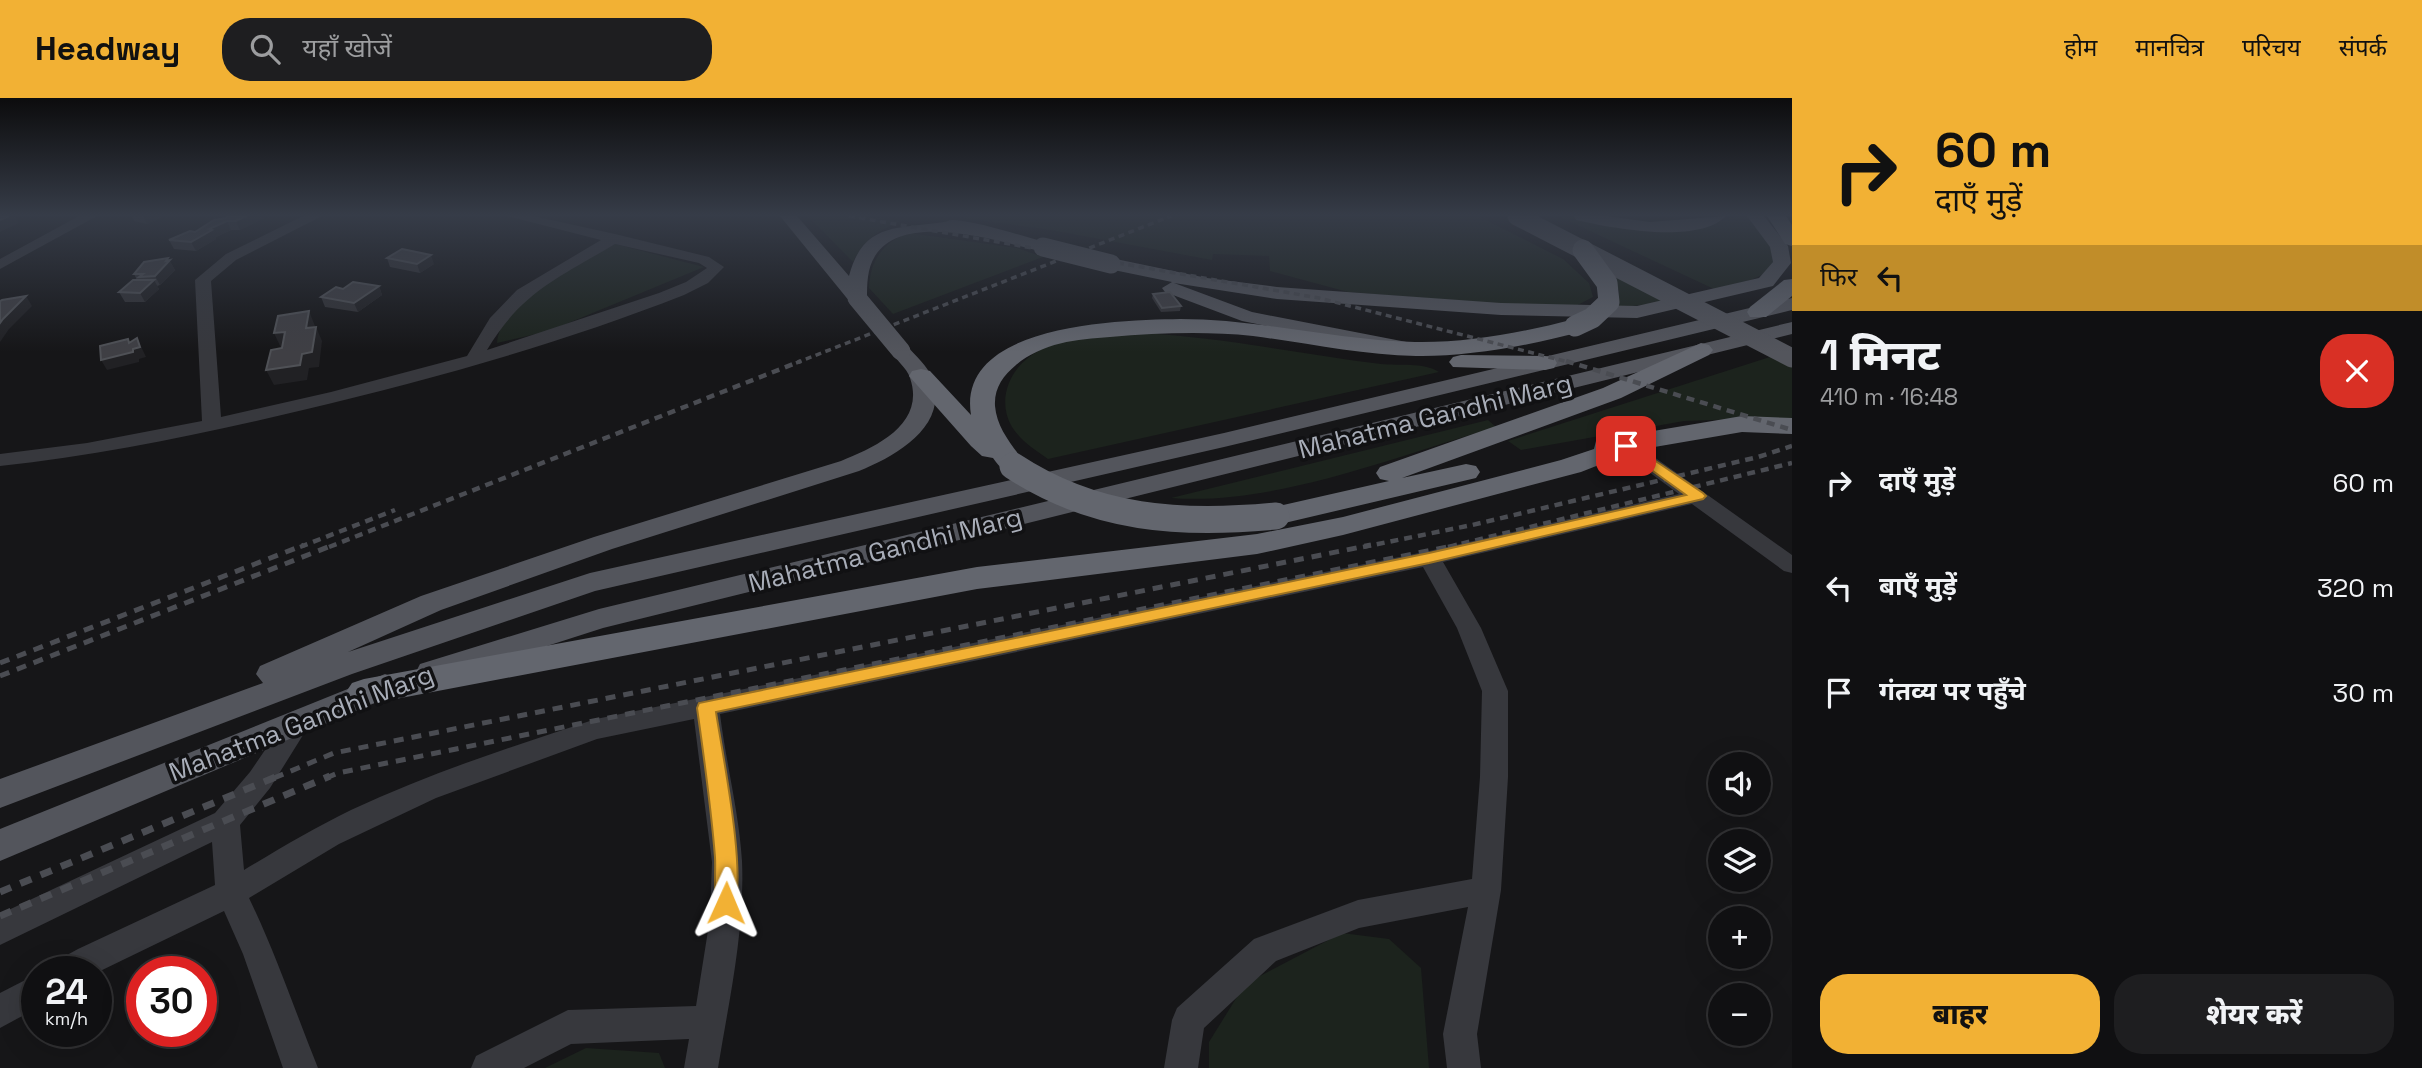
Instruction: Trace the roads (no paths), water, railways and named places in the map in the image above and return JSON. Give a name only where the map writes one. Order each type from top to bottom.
[{"type":"highway","points":[[1013,466],[990,435],[981,405],[984,388],[994,372],[1005,360],[1030,346],[1076,333],[1171,324],[1230,327],[1359,345],[1415,349],[1473,346],[1576,326],[1598,313],[1606,306],[1611,293],[1607,280],[1592,261]]},
{"type":"highway","points":[[1758,312],[1792,285]]},
{"type":"highway","points":[[1132,328],[1209,332],[1390,357],[1455,362],[1545,363]]},
{"type":"highway","points":[[1276,516],[1463,445],[1612,393],[1701,350]]},
{"type":"highway","points":[[921,376],[980,440],[1044,487],[1065,496],[1146,516],[1220,521],[1276,516],[1549,453],[1626,446],[1742,424],[1792,426]]},
{"type":"highway","points":[[364,692],[977,578],[1256,544],[1343,526],[1571,466],[1626,446]]},
{"type":"main road","points":[[28,781],[431,603],[603,543],[866,460],[903,438],[918,420],[925,402],[921,376],[826,261]]},
{"type":"main road","points":[[857,298],[863,261]]},
{"type":"main road","points":[[1100,261],[1207,284],[1278,293],[1501,309],[1637,312],[1766,282],[1782,261]]},
{"type":"main road","points":[[1605,261],[1792,358]]},
{"type":"main road","points":[[1637,261],[1792,341]]},
{"type":"main road","points":[[1119,266],[1229,312],[1280,324],[1382,340],[1415,349]]},
{"type":"main road","name":"Mahatma Gandhi Marg","points":[[0,794],[28,781],[341,667],[590,583],[1210,443],[1792,304]]},
{"type":"main road","name":"Mahatma Gandhi Marg","points":[[0,845],[364,692],[598,619],[1792,328]]},
{"type":"street","points":[[212,425],[203,280],[226,261]]},
{"type":"street","points":[[472,362],[496,321],[523,293],[576,261]]},
{"type":"street","points":[[0,460],[60,455],[212,425],[437,373],[576,329],[661,298],[715,271],[716,267],[706,261]]},
{"type":"street","points":[[1626,446],[1792,566]]},
{"type":"street","points":[[96,956],[231,892],[329,835],[402,800],[596,729],[1429,558],[1698,496]]},
{"type":"street","points":[[1429,558],[1469,628],[1494,691],[1494,777],[1486,890],[1460,1034],[1464,1068]]},
{"type":"street","points":[[701,1068],[720,968],[727,882],[720,804],[706,708]]},
{"type":"street","points":[[0,930],[225,822],[260,780],[300,719]]},
{"type":"street","points":[[225,822],[231,892],[259,953],[301,1068]]},
{"type":"street","points":[[1181,1068],[1189,1020],[1265,950],[1358,914],[1486,890]]},
{"type":"street","points":[[0,1011],[21,999]]},
{"type":"street","points":[[488,1068],[568,1027],[709,1022]]},
{"type":"railway","points":[[796,363],[1056,261]]},
{"type":"railway","points":[[1108,261],[1319,298],[1572,363]]},
{"type":"railway","points":[[329,547],[801,361]]},
{"type":"railway","points":[[1566,361],[1792,430]]},
{"type":"railway","points":[[1363,547],[1472,525],[1758,457],[1792,446]]},
{"type":"railway","points":[[1452,546],[1792,463]]},
{"type":"railway","points":[[300,547],[395,510]]},
{"type":"railway","points":[[0,663],[304,545]]},
{"type":"railway","points":[[0,676],[333,545]]},
{"type":"railway","points":[[274,778],[334,753],[1371,545]]},
{"type":"railway","points":[[1452,546],[1457,545]]},
{"type":"railway","points":[[326,778],[338,773],[1452,546]]},
{"type":"railway","points":[[1448,547],[1452,546]]},
{"type":"railway","points":[[0,892],[278,776]]},
{"type":"railway","points":[[0,916],[330,776]]}]
